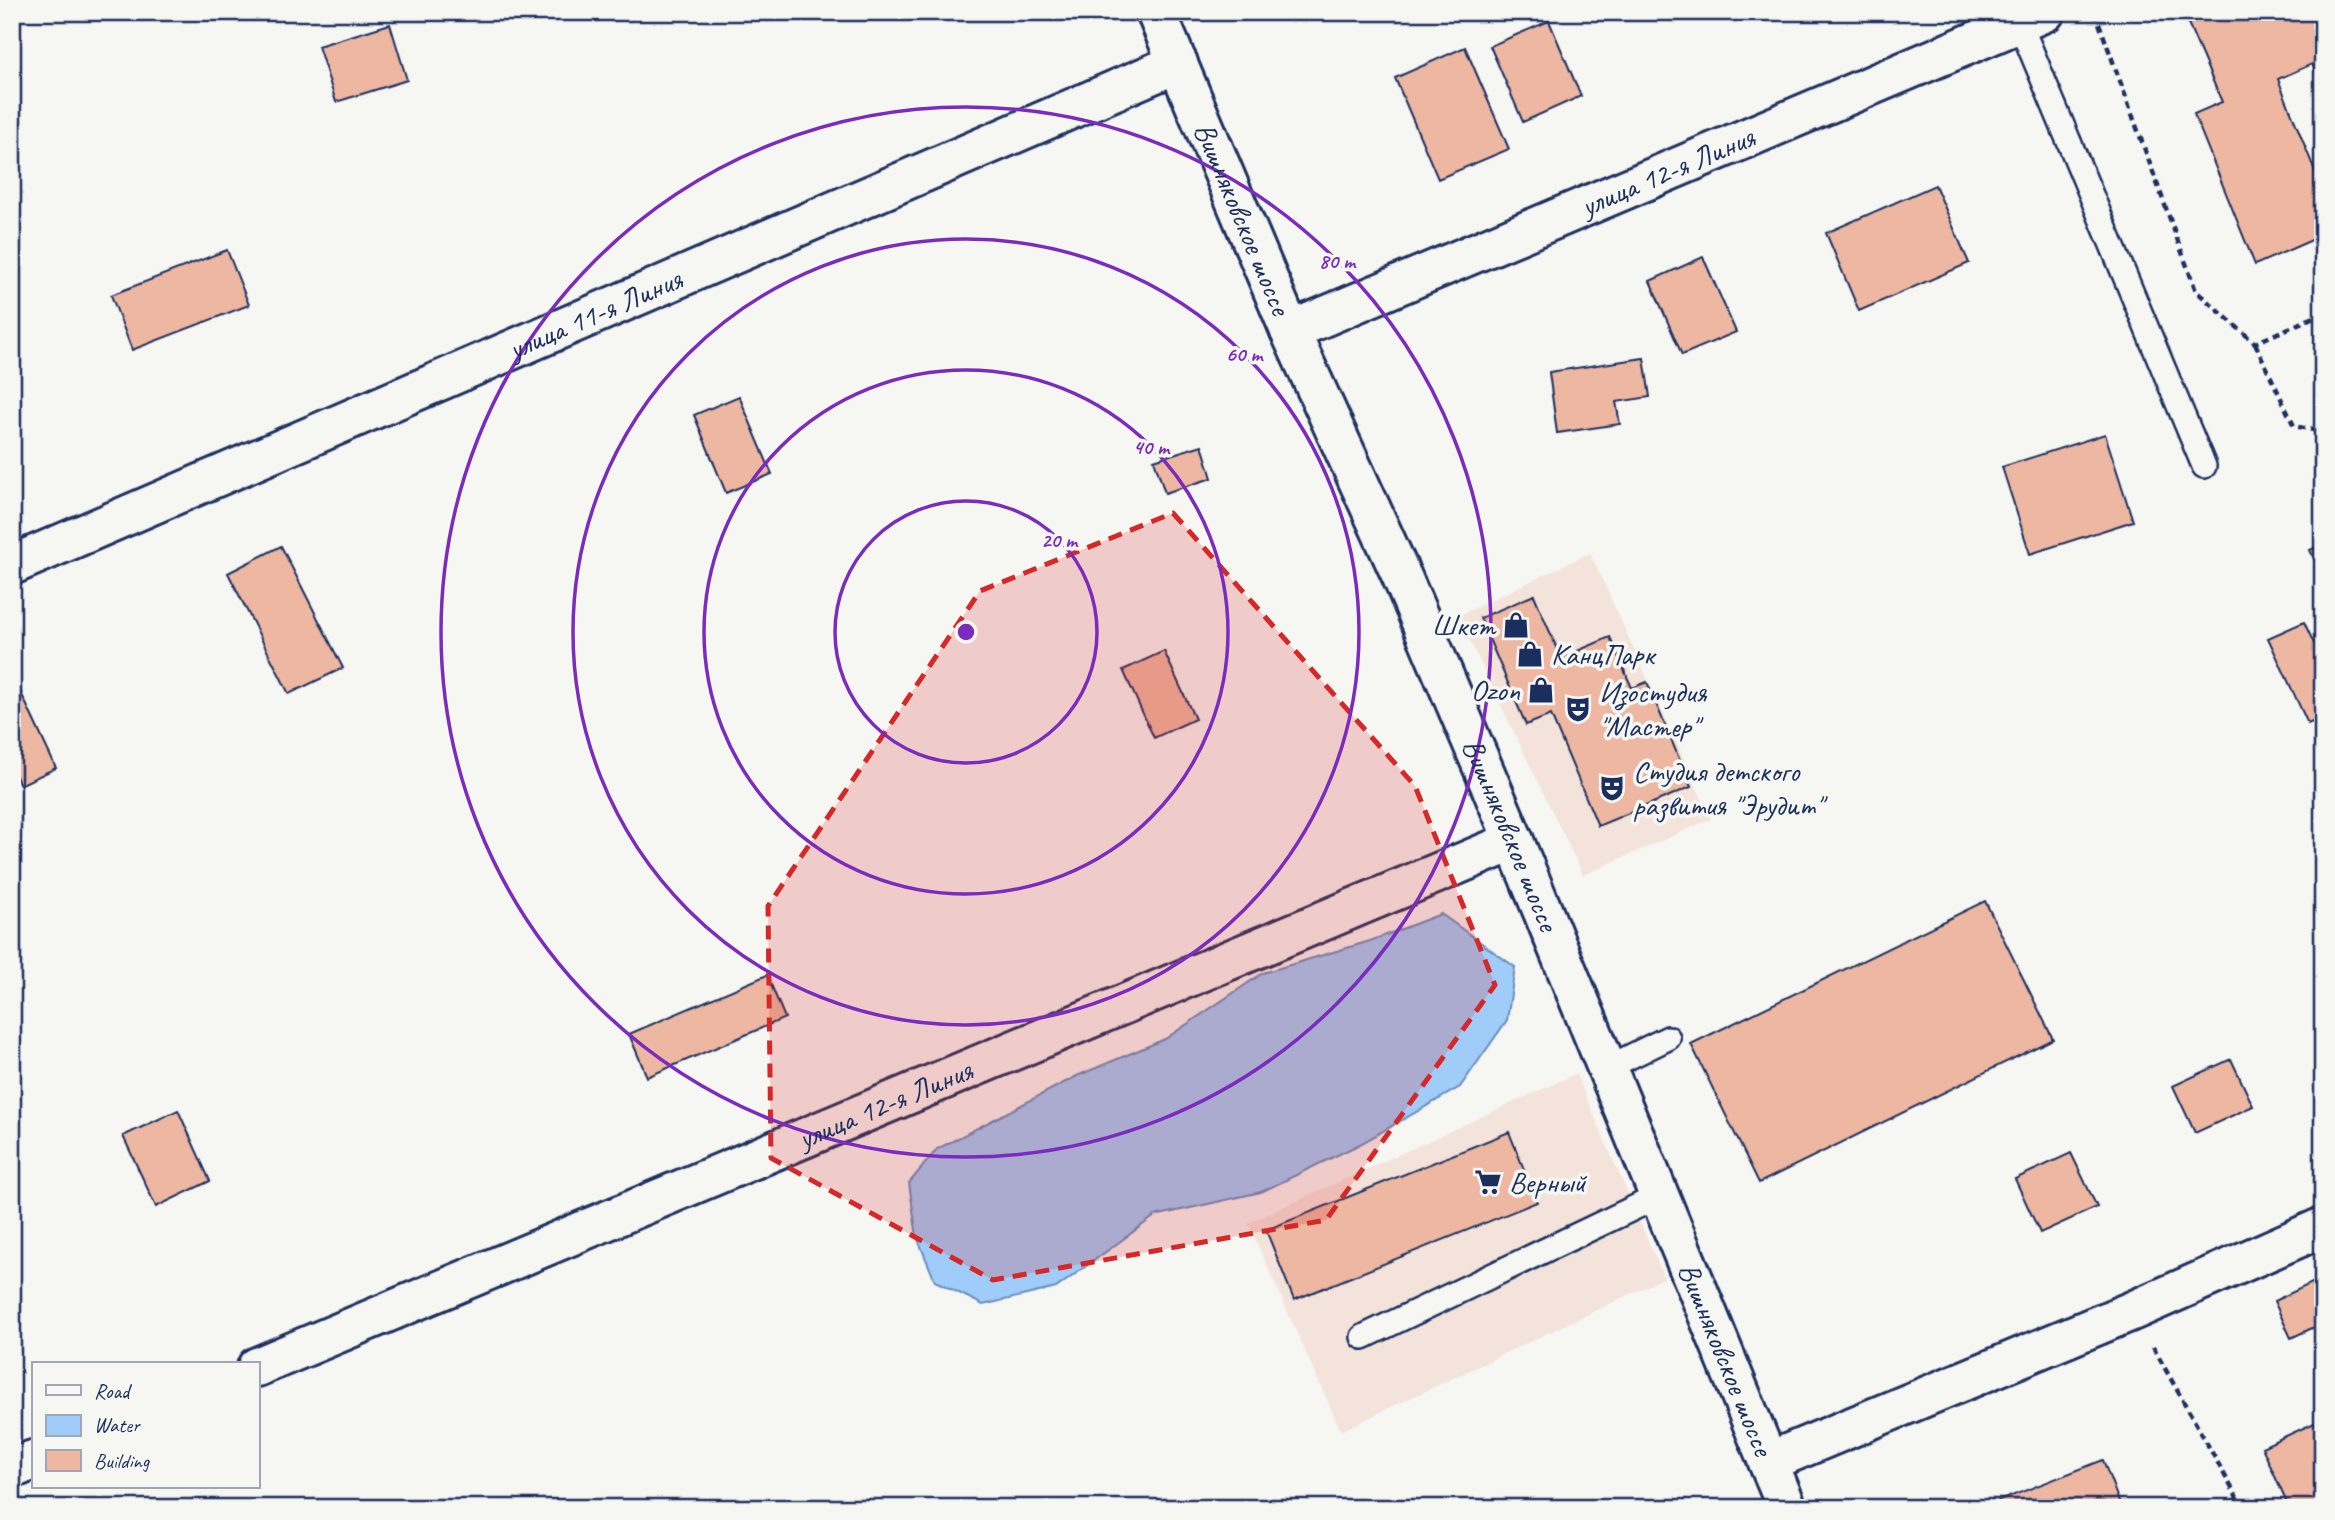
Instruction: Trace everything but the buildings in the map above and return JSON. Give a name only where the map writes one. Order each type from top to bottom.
[{"type":"street","name":"Вишняковское шоссе","points":[[1156,12],[1290,331],[1402,577],[1514,841],[1787,1508]]},
{"type":"street","name":"улица 12-я Линия","points":[[1290,331],[2033,18]]},
{"type":"street","name":"улица 11-я Линия","points":[[12,565],[1178,63]]},
{"type":"street","name":"улица 12-я Линия","points":[[259,1366],[1514,841]]},
{"type":"street","points":[[1768,1462],[2132,1311],[2323,1227]]},
{"type":"street","points":[[12,1469],[32,1460]]},
{"type":"lane","points":[[2033,18],[2204,466]]},
{"type":"lane","points":[[1607,1068],[1668,1038]]},
{"type":"lane","points":[[1363,1337],[1659,1196]]},
{"type":"path","points":[[2095,12],[2196,291],[2255,343],[2294,426],[2323,432]]},
{"type":"path","points":[[2255,343],[2323,313]]},
{"type":"path","points":[[2132,1311],[2243,1508]]},
{"type":"highlighted area","points":[[1173,513],[1415,786],[1495,985],[1326,1220],[993,1280],[771,1158],[768,906],[980,591]]},
{"type":"shaded area","points":[[1590,553],[1711,819],[1583,875],[1458,616]]},
{"type":"shaded area","points":[[1576,1074],[1664,1278],[1341,1431],[1248,1223]]},
{"type":"water","points":[[1441,914],[1515,967],[1507,1020],[1460,1087],[1360,1144],[1261,1192],[1155,1216],[1056,1288],[983,1305],[935,1281],[917,1237],[909,1183],[937,1149],[1077,1076],[1165,1039],[1263,973],[1370,941]]},
{"type":"place","name":"Шкет","points":[[1516,625]]},
{"type":"place","name":"КанцПарк","points":[[1530,654]]},
{"type":"place","name":"Ozon","points":[[1541,690]]},
{"type":"place","name":"Изостудия \"Мастер\"","points":[[1578,709]]},
{"type":"place","name":"Студия детского развития \"Эрудит\"","points":[[1612,788]]},
{"type":"place","name":"Верный","points":[[1488,1182]]}]
